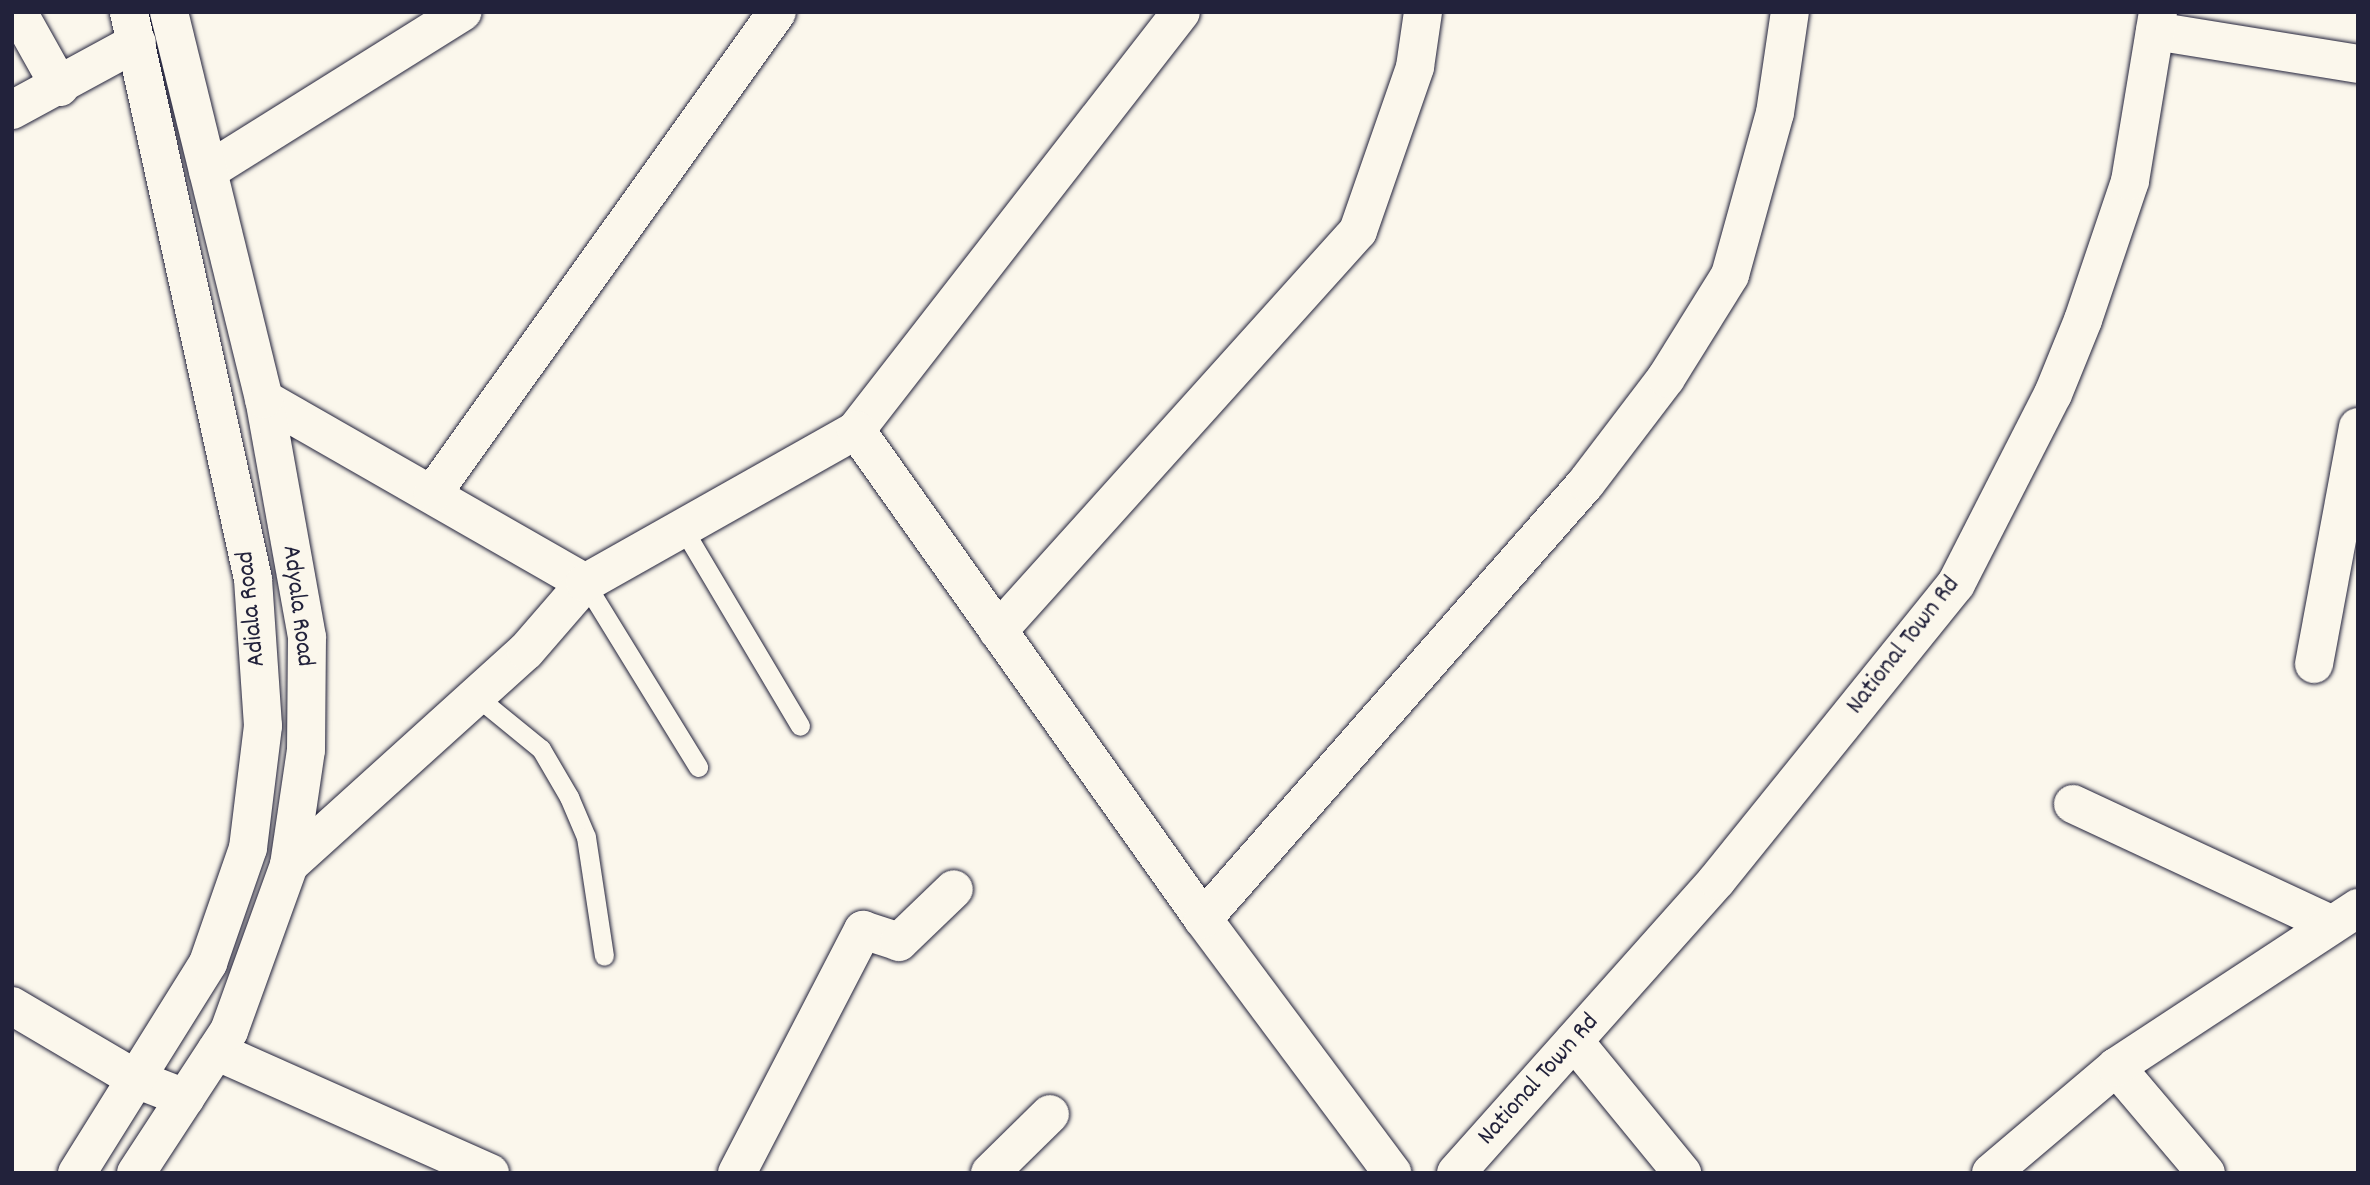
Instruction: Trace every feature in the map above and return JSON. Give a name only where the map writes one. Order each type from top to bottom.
[{"type":"street","points":[[18,12],[60,87]]},
{"type":"street","name":"Adyala Road","points":[[136,1173],[229,1031],[289,864],[306,750],[307,636],[264,399],[169,12]]},
{"type":"street","points":[[208,171],[462,12]]},
{"type":"street","points":[[433,493],[777,12]]},
{"type":"street","points":[[289,864],[526,651],[585,583],[856,430],[1181,12]]},
{"type":"street","points":[[998,631],[1358,231],[1415,67],[1423,12]]},
{"type":"street","points":[[1203,919],[1586,483],[1666,378],[1730,275],[1775,113],[1790,12]]},
{"type":"street","points":[[2156,22],[2358,64]]},
{"type":"street","name":"National Town Rd","points":[[1456,1173],[1717,880],[1956,584],[2053,394],[2082,320],[2130,181],[2156,22]]},
{"type":"street","points":[[12,110],[60,87],[133,27]]},
{"type":"street","name":"Adiala Road","points":[[77,1173],[208,963],[248,848],[263,726],[253,579],[133,27]]},
{"type":"street","points":[[264,399],[433,493],[585,583]]},
{"type":"street","points":[[2314,664],[2358,427]]},
{"type":"street","points":[[856,430],[1203,919],[1392,1173]]},
{"type":"street","points":[[2073,804],[2344,916]]},
{"type":"street","points":[[737,1173],[863,930],[899,942],[954,889]]},
{"type":"street","points":[[1991,1173],[2116,1067],[2344,916]]},
{"type":"street","points":[[12,1006],[136,1079],[185,1098]]},
{"type":"street","points":[[1574,1041],[1682,1173]]},
{"type":"street","points":[[216,1051],[491,1173]]},
{"type":"street","points":[[2116,1067],[2206,1173]]},
{"type":"street","points":[[990,1173],[1050,1114]]},
{"type":"lane","points":[[682,527],[800,726]]},
{"type":"lane","points":[[585,583],[698,767]]},
{"type":"lane","points":[[476,696],[541,749],[569,797],[586,837],[604,956]]}]
